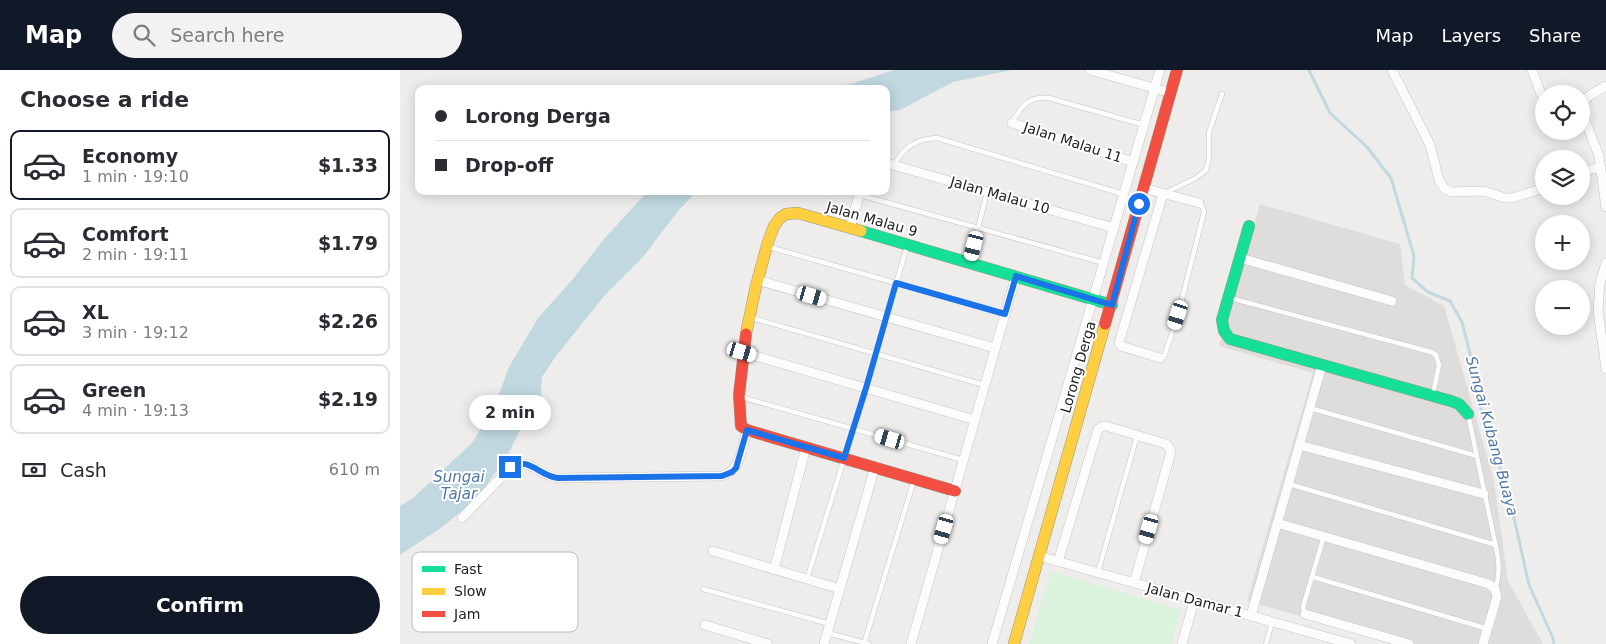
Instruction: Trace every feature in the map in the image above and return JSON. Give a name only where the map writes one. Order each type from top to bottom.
[{"type":"street","points":[[1090,70],[1119,74],[1171,93]]},
{"type":"street","points":[[992,644],[1160,70]]},
{"type":"street","name":"Lorong Derga","points":[[1014,644],[1112,305],[1177,70]]},
{"type":"street","points":[[1392,70],[1430,144],[1438,180],[1444,188],[1452,192],[1484,191],[1505,198],[1512,198],[1535,191]]},
{"type":"street","points":[[1532,70],[1538,85]]},
{"type":"street","points":[[1606,86],[1587,97],[1582,106],[1582,112],[1599,156],[1606,207]]},
{"type":"street","name":"Jalan Malau 11","points":[[1012,123],[1134,162]]},
{"type":"street","name":"Jalan Malau 10","points":[[890,164],[1114,228]]},
{"type":"street","points":[[1590,170],[1601,167]]},
{"type":"street","points":[[1143,188],[1199,203]]},
{"type":"street","points":[[1160,358],[1121,346],[1119,343],[1162,194]]},
{"type":"street","points":[[850,228],[858,195]]},
{"type":"street","name":"Jalan Malau 9","points":[[747,430],[741,426],[739,397],[742,352],[748,316],[767,246],[775,225],[783,216],[790,213],[798,213],[1112,305]]},
{"type":"street","points":[[1249,226],[1222,320],[1222,328],[1230,339],[1459,404],[1468,414]]},
{"type":"street","points":[[1240,258],[1392,301]]},
{"type":"street","points":[[1606,263],[1600,283],[1598,310],[1606,369]]},
{"type":"street","points":[[911,644],[1016,276]]},
{"type":"street","points":[[757,280],[995,348]]},
{"type":"street","points":[[742,352],[975,420]]},
{"type":"street","points":[[1251,616],[1322,365]]},
{"type":"street","points":[[1058,562],[1098,430],[1106,426],[1137,434],[1166,444],[1170,452],[1134,583]]},
{"type":"street","points":[[462,518],[510,467],[517,463],[527,464],[545,475],[558,478],[728,475],[736,468],[747,430],[955,491]]},
{"type":"street","points":[[1299,445],[1484,494]]},
{"type":"street","points":[[774,570],[806,447]]},
{"type":"street","points":[[824,644],[875,467]]},
{"type":"street","points":[[1277,523],[1489,584],[1495,589],[1497,597],[1483,644]]},
{"type":"street","points":[[713,551],[840,589]]},
{"type":"street","name":"Jalan Damar 1","points":[[1039,556],[1351,644]]},
{"type":"street","points":[[1182,644],[1194,601]]},
{"type":"street","points":[[1305,614],[1409,644]]},
{"type":"street","points":[[705,625],[768,644]]},
{"type":"lane","points":[[1162,194],[1196,178],[1206,170],[1209,159],[1210,132],[1222,94]]},
{"type":"lane","points":[[1012,123],[1024,103],[1041,97],[1144,125]]},
{"type":"lane","points":[[890,164],[910,145],[928,138],[937,138],[1124,195]]},
{"type":"lane","points":[[969,263],[987,192]]},
{"type":"lane","points":[[866,195],[1104,263]]},
{"type":"lane","points":[[1160,358],[1164,357],[1178,315],[1204,212],[1199,203]]},
{"type":"lane","points":[[807,579],[866,388],[907,245]]},
{"type":"lane","points":[[767,246],[1005,314]]},
{"type":"lane","points":[[1228,297],[1431,352],[1436,355],[1439,365],[1433,396]]},
{"type":"lane","points":[[748,316],[985,385]]},
{"type":"lane","points":[[739,397],[963,460]]},
{"type":"lane","points":[[1310,408],[1477,456]]},
{"type":"lane","points":[[1468,414],[1496,545],[1499,570],[1495,589]]},
{"type":"lane","points":[[1098,572],[1137,434]]},
{"type":"lane","points":[[703,589],[829,628],[866,644],[914,478]]},
{"type":"lane","points":[[1288,484],[1496,545]]},
{"type":"lane","points":[[1305,614],[1303,607],[1324,535]]},
{"type":"lane","points":[[1313,578],[1488,629]]},
{"type":"lane","points":[[1266,644],[1272,622]]},
{"type":"shaded area","points":[[1260,204],[1400,244],[1405,285],[1444,306],[1494,481],[1508,581],[1543,644],[1400,644],[1247,601],[1313,373],[1219,346]]},
{"type":"green space","points":[[1051,571],[1181,610],[1171,644],[1029,644]]},
{"type":"water","points":[[894,70],[1012,70],[953,82],[900,110],[890,111],[890,85],[847,85]]},
{"type":"water","name":"Sungai Tajar","points":[[644,195],[693,195],[678,211],[643,257],[605,295],[556,356],[542,377],[541,396],[530,409],[507,457],[476,499],[441,528],[400,555],[400,506],[414,497],[473,442],[498,397],[509,367],[538,318],[573,279],[604,239]]},
{"type":"waterway","name":"Sungai Kubang Buaya","points":[[1309,70],[1330,113],[1367,147],[1391,178],[1414,256],[1412,278],[1428,292],[1450,301],[1462,322],[1490,444],[1506,482],[1529,585],[1554,644]]},
{"type":"traffic: fast","points":[[1249,226],[1222,320],[1224,331],[1230,339],[1451,401],[1459,404],[1468,414]]},
{"type":"traffic: fast","points":[[861,231],[1112,305]]},
{"type":"traffic: slow","points":[[746,334],[768,242],[774,226],[780,218],[786,214],[798,213],[861,231]]},
{"type":"traffic: slow","points":[[1014,644],[1105,324]]},
{"type":"traffic: jam","points":[[1105,324],[1177,70]]},
{"type":"traffic: jam","points":[[746,334],[739,395],[741,426],[747,430],[955,491]]},
{"type":"route","points":[[510,467],[522,462],[545,475],[558,478],[722,476],[728,475],[736,468],[747,430],[844,458],[896,283],[1005,314],[1016,276],[1112,305],[1139,204]]}]
